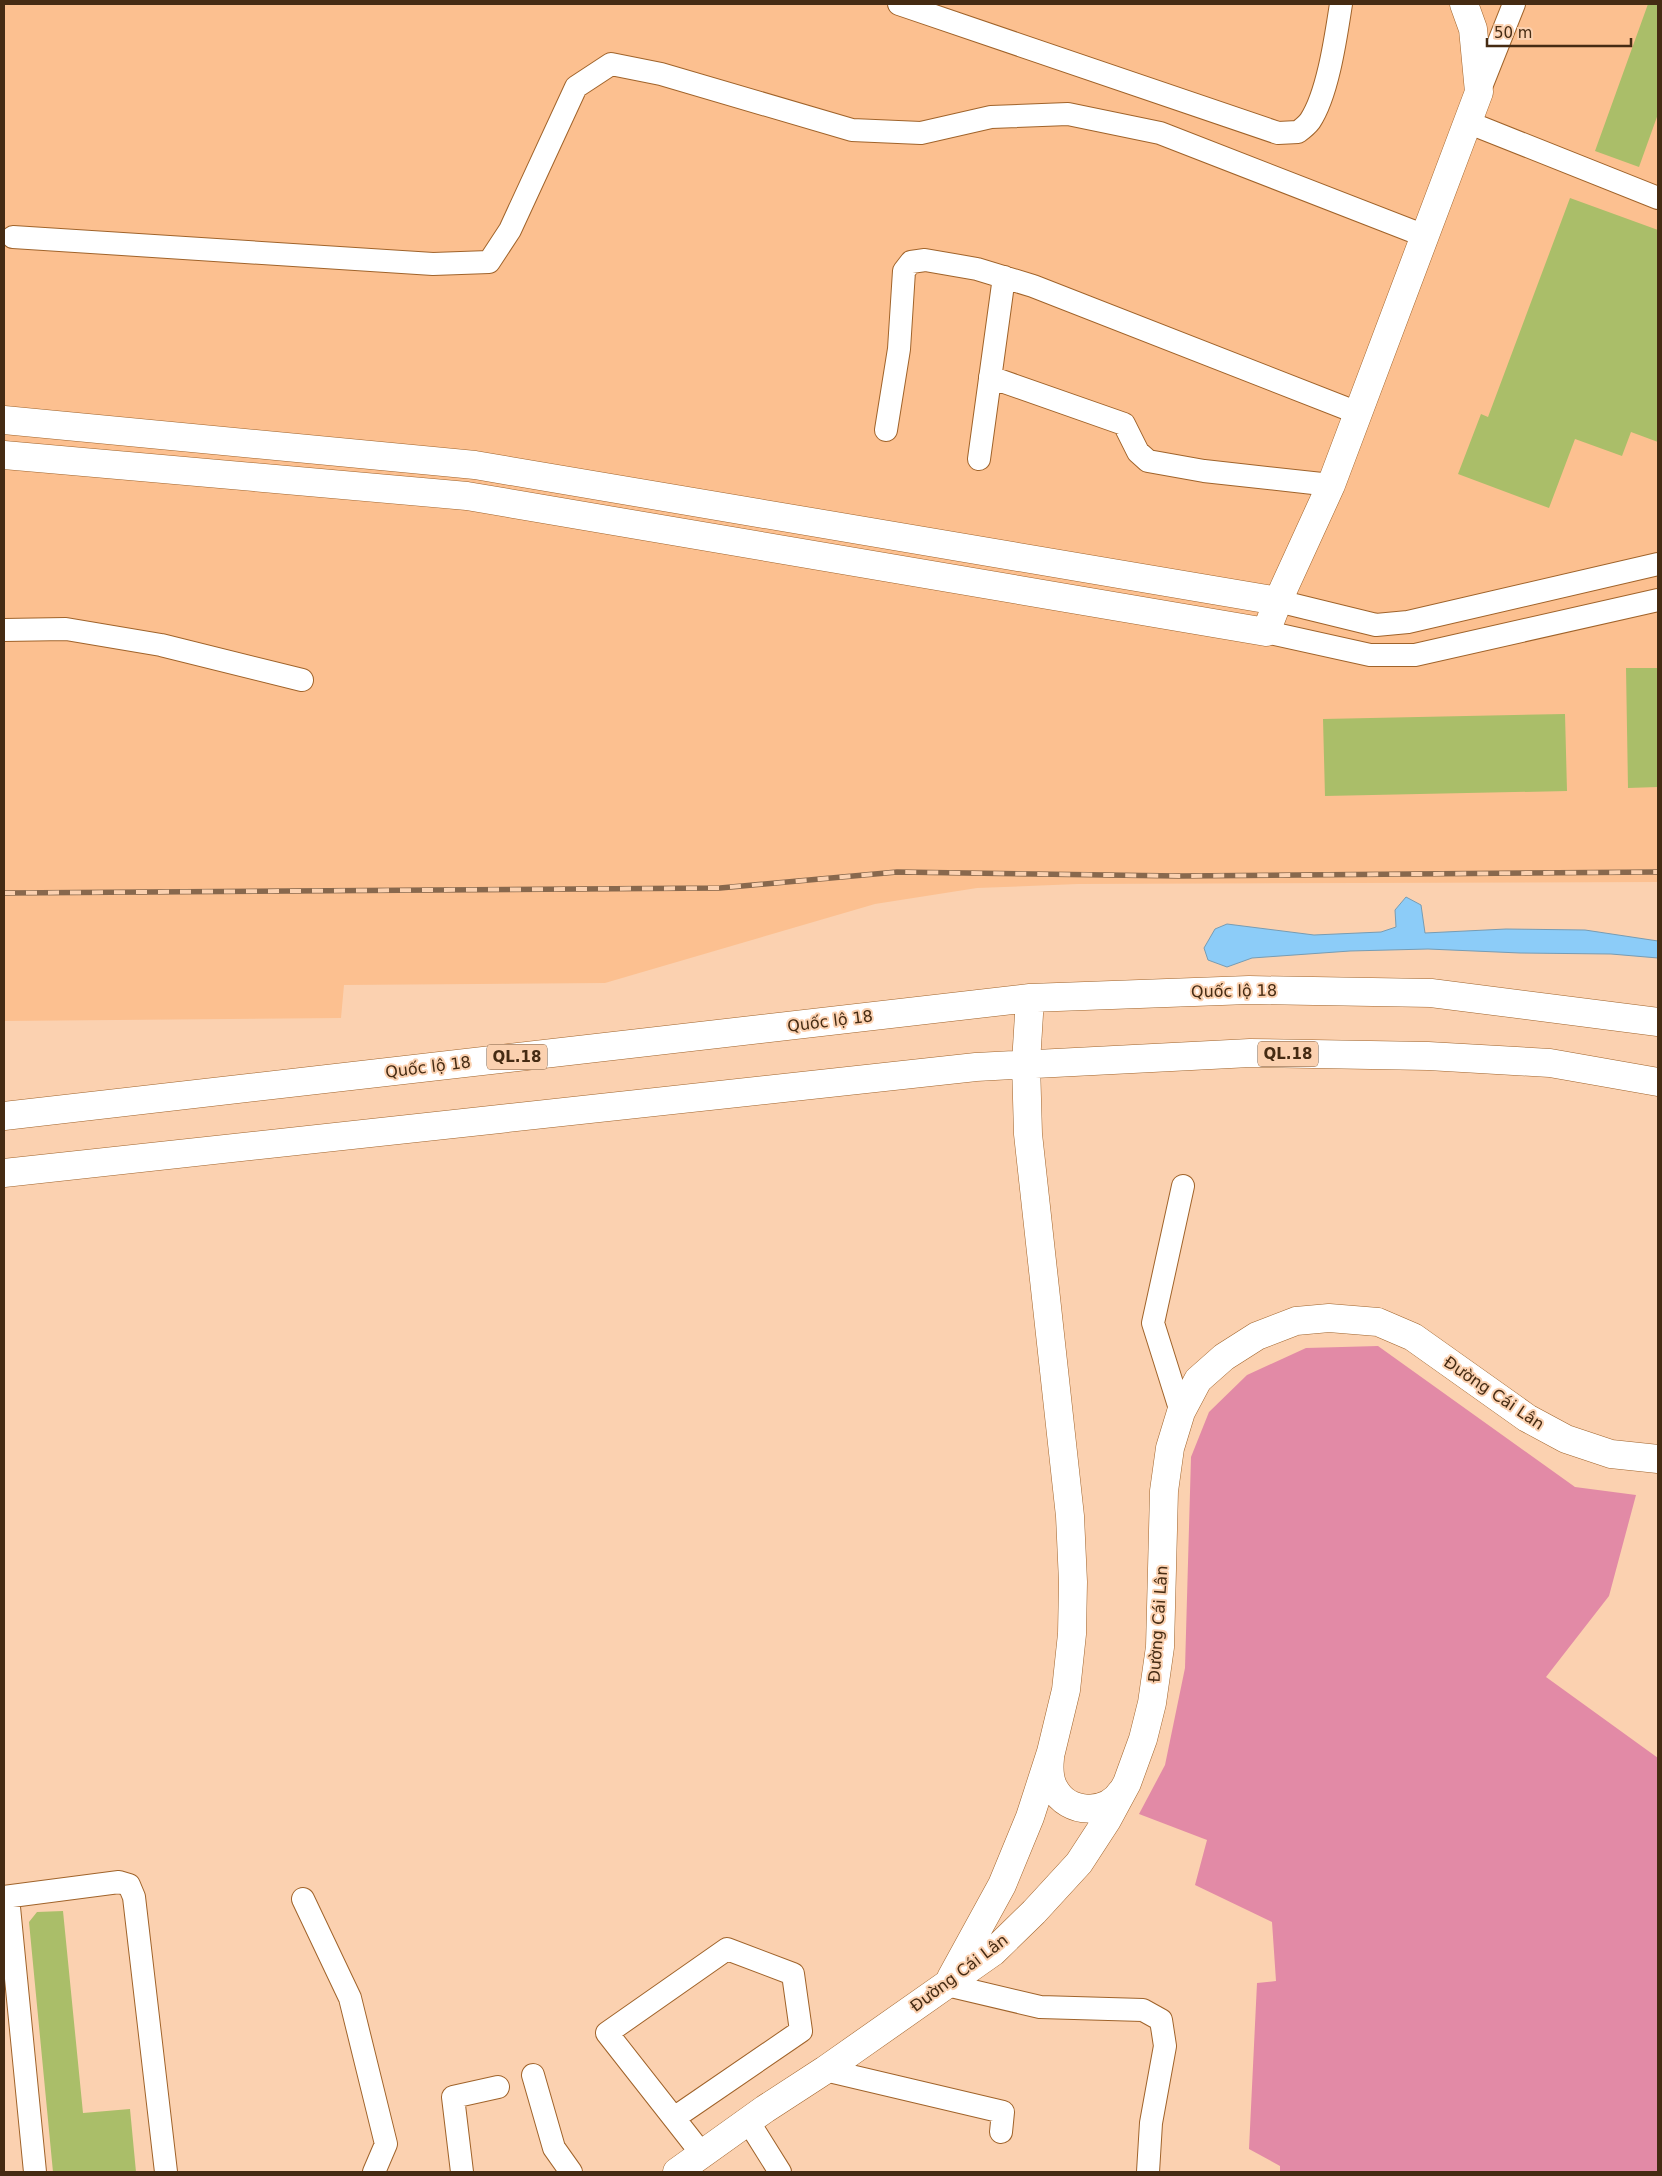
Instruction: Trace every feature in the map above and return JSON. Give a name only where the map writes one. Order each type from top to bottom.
[{"type":"main road","points":[[4,454],[467,496],[1266,632],[1278,601],[1331,485],[1479,92],[1473,29],[1464,4]]},
{"type":"main road","points":[[4,420],[475,465],[1278,601]]},
{"type":"main road","name":"Quốc lộ 18","points":[[4,1116],[1030,998],[1249,990],[1431,993],[1658,1022]]},
{"type":"main road","points":[[947,1985],[1002,1886],[1030,1817],[1051,1752],[1066,1690],[1072,1634],[1073,1582],[1070,1516],[1028,1134],[1026,1064],[1030,998]]},
{"type":"main road","name":"QL.18","points":[[4,1173],[956,1069],[1026,1064],[1250,1053],[1428,1056],[1550,1063],[1658,1082]]},
{"type":"main road","name":"Đường Cái Lân","points":[[677,2172],[993,1952],[1079,1863],[1107,1820],[1127,1783],[1143,1739],[1152,1702],[1160,1648],[1164,1490],[1170,1448],[1181,1412],[1198,1380],[1224,1356],[1257,1336],[1296,1321],[1329,1318],[1378,1322],[1413,1337],[1526,1418],[1566,1439],[1611,1454],[1658,1459]]},
{"type":"main road","points":[[1051,1752],[1050,1778],[1054,1789],[1073,1806],[1092,1809],[1110,1804],[1119,1796],[1127,1783]]},
{"type":"street","points":[[910,5],[1278,133],[1298,132],[1310,121],[1321,95],[1335,48],[1342,4]]},
{"type":"street","points":[[1479,92],[1514,4]]},
{"type":"street","points":[[13,237],[433,264],[489,262],[510,230],[576,87],[611,64],[661,74],[852,130],[921,133],[992,117],[1068,114],[1142,129],[1160,133],[1425,236]]},
{"type":"street","points":[[1467,122],[1658,198]]},
{"type":"street","points":[[886,430],[899,349],[904,271],[911,262],[925,260],[977,269],[1033,286],[1358,413]]},
{"type":"street","points":[[979,459],[1004,277]]},
{"type":"street","points":[[990,377],[1124,424],[1138,452],[1148,461],[1204,471],[1331,485]]},
{"type":"street","points":[[1278,601],[1376,625],[1408,622],[1658,564]]},
{"type":"street","points":[[1266,632],[1370,655],[1415,655],[1658,600]]},
{"type":"street","points":[[4,630],[76,630],[161,645],[302,680]]},
{"type":"street","points":[[1181,1412],[1153,1323],[1183,1186]]},
{"type":"street","points":[[35,2172],[12,2018],[6,1897],[120,1882],[129,1886],[134,1897],[166,2172]]},
{"type":"street","points":[[303,1899],[350,1998],[386,2144],[374,2172]]},
{"type":"street","points":[[674,2118],[801,2031],[793,1974],[727,1949],[607,2032],[702,2154]]},
{"type":"street","points":[[947,1985],[1040,2007],[1143,2010],[1161,2020],[1165,2046],[1151,2123],[1148,2172]]},
{"type":"street","points":[[825,2070],[1002,2112],[1001,2132]]},
{"type":"street","points":[[533,2076],[554,2148],[571,2172]]},
{"type":"street","points":[[462,2172],[453,2098],[498,2087]]},
{"type":"street","points":[[748,2121],[780,2172]]},
{"type":"shaded area","points":[[4,4],[1658,4],[1658,882],[1078,884],[977,888],[875,904],[605,983],[344,985],[341,1018],[4,1021]]},
{"type":"shaded area","points":[[1378,1346],[1575,1487],[1636,1495],[1609,1596],[1546,1677],[1658,1758],[1658,2172],[1280,2172],[1280,2166],[1249,2149],[1257,1983],[1276,1981],[1272,1922],[1195,1885],[1207,1840],[1139,1814],[1165,1765],[1185,1668],[1191,1457],[1209,1412],[1247,1375],[1306,1348]]},
{"type":"water","points":[[1406,897],[1421,905],[1425,933],[1506,929],[1585,930],[1658,941],[1658,958],[1611,954],[1428,949],[1350,951],[1252,958],[1227,967],[1208,960],[1204,948],[1215,929],[1227,924],[1314,935],[1381,932],[1396,927],[1395,910]]},
{"type":"building","points":[[1648,4],[1658,4],[1658,114],[1639,167],[1595,151]]},
{"type":"building","points":[[1570,198],[1658,230],[1658,442],[1631,432],[1622,456],[1575,439],[1549,508],[1458,474],[1481,414],[1488,417]]},
{"type":"building","points":[[1626,668],[1658,668],[1658,787],[1628,788]]},
{"type":"building","points":[[1565,714],[1567,791],[1325,796],[1323,719]]},
{"type":"building","points":[[63,1911],[83,2113],[130,2109],[136,2172],[53,2172],[29,1922],[37,1912]]},
{"type":"railway","points":[[4,893],[720,888],[897,872],[1179,876],[1658,872]]}]
